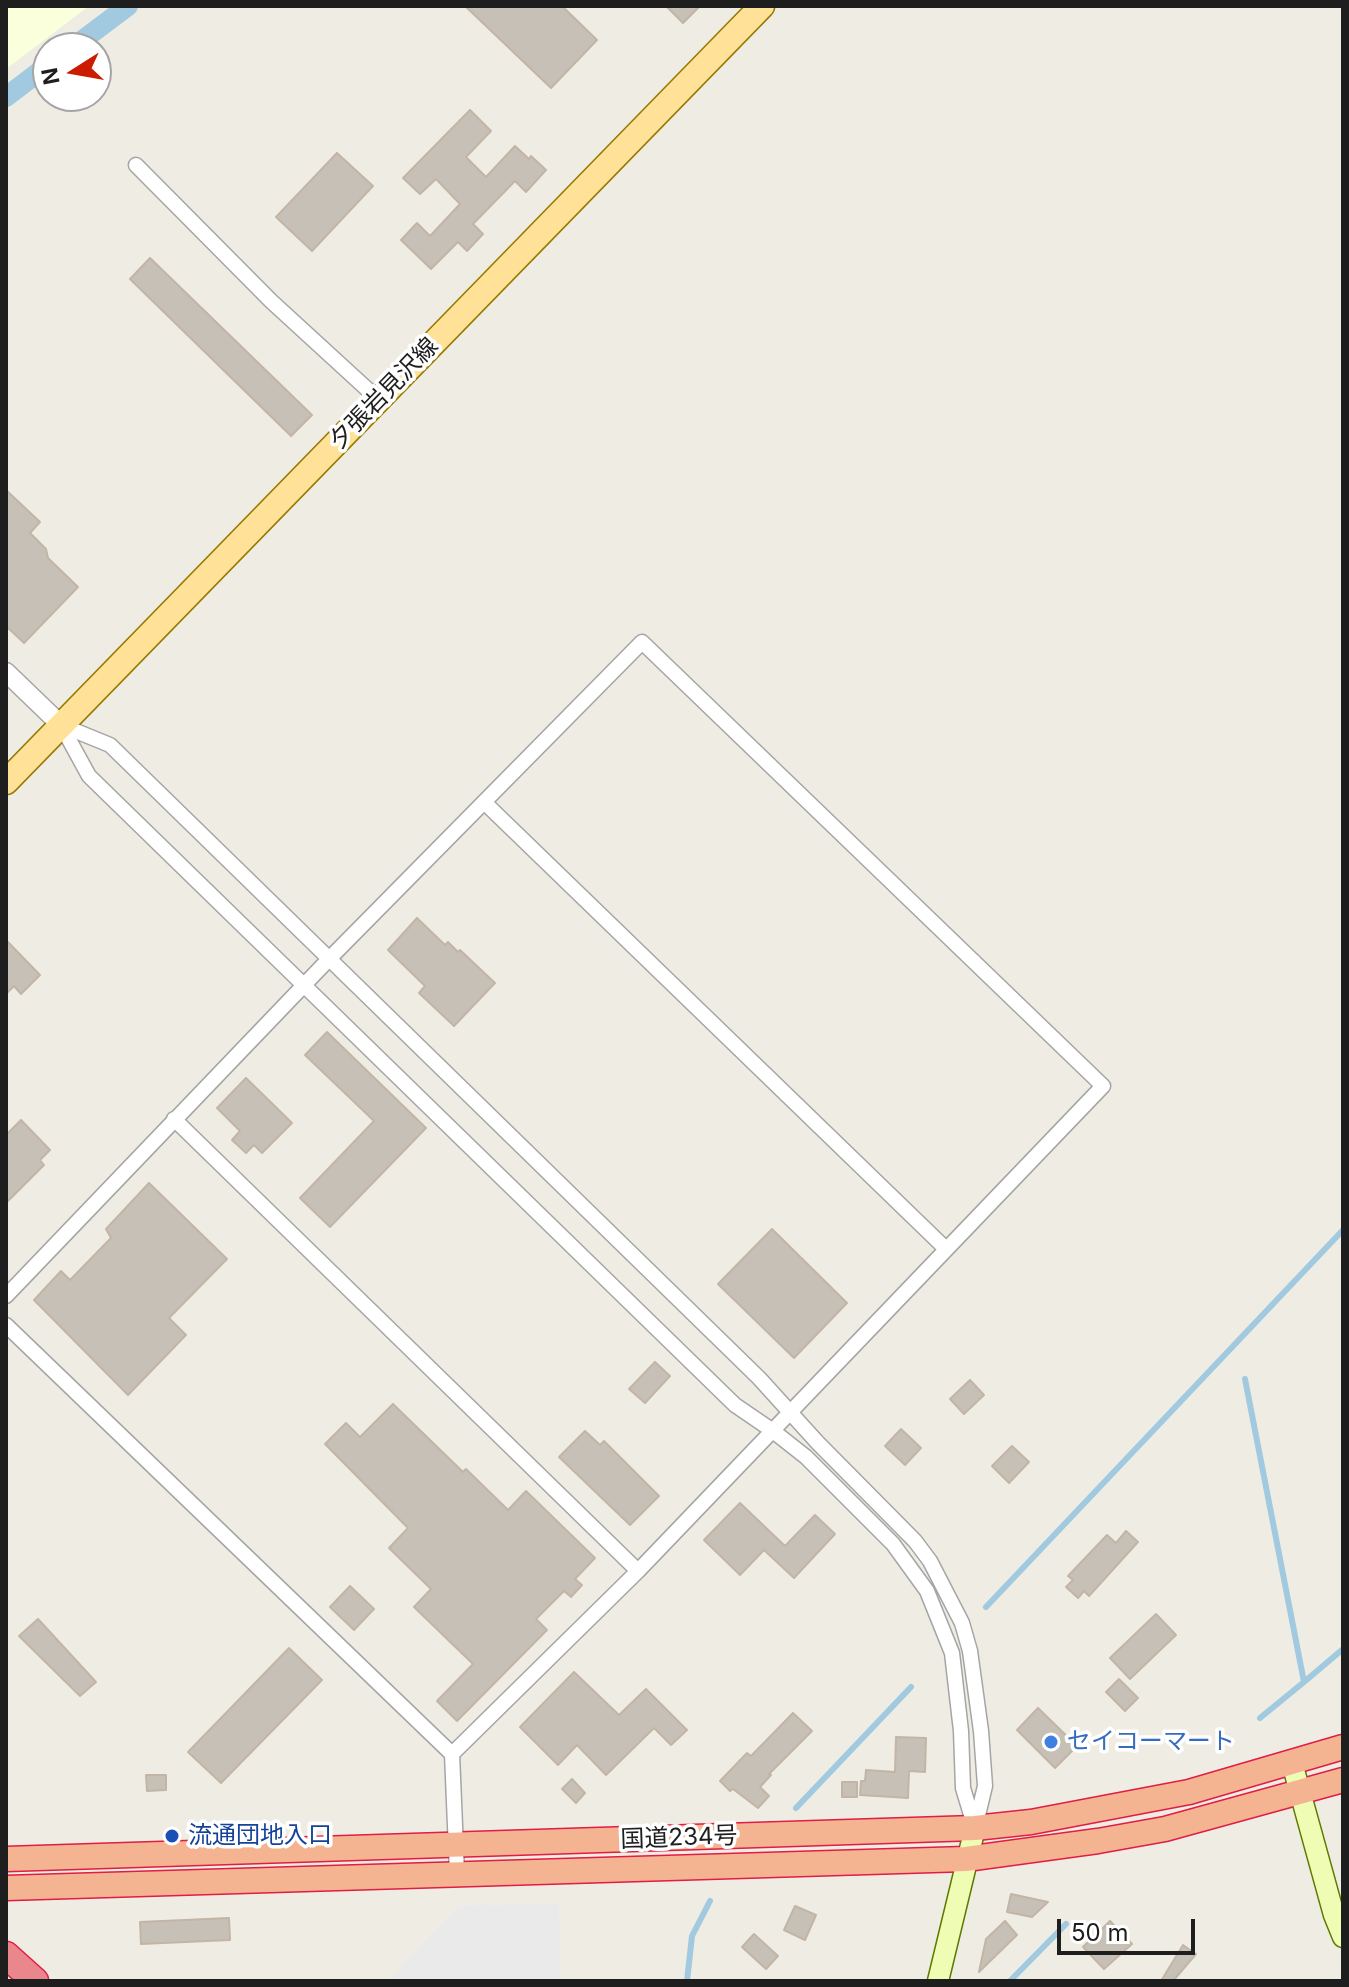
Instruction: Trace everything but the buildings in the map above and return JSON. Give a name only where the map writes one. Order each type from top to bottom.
[{"type":"highway","name":"国道234号","points":[[6,1859],[975,1828],[1031,1822],[1163,1797],[1343,1747]]},
{"type":"highway","name":"国道234号","points":[[6,1888],[966,1859],[1165,1829],[1343,1780]]},
{"type":"highway","points":[[6,1955],[35,1981]]},
{"type":"main road","name":"夕張岩見沢線","points":[[6,782],[762,6]]},
{"type":"main road","points":[[1292,1763],[1334,1915],[1343,1937]]},
{"type":"main road","points":[[938,1981],[975,1828]]},
{"type":"street","points":[[136,165],[271,301],[379,400]]},
{"type":"street","points":[[6,1296],[329,959],[642,642],[1103,1086],[638,1571],[452,1754]]},
{"type":"street","points":[[6,672],[61,725],[89,776],[735,1405],[806,1457],[893,1544],[927,1591],[952,1653],[959,1702],[963,1788],[975,1828]]},
{"type":"street","points":[[61,725],[110,745],[759,1378],[915,1541],[930,1561],[962,1623],[975,1680],[985,1786],[975,1828]]},
{"type":"street","points":[[484,802],[946,1249]]},
{"type":"street","points":[[174,1119],[638,1571]]},
{"type":"street","points":[[6,1325],[452,1754],[457,1873]]},
{"type":"shaded area","points":[[6,6],[89,6],[55,32],[32,32],[32,49],[6,69]]},
{"type":"shaded area","points":[[559,1904],[561,1981],[387,1981],[459,1905]]},
{"type":"waterway","points":[[93,32],[128,6]]},
{"type":"waterway","points":[[6,97],[32,77]]},
{"type":"waterway","points":[[986,1607],[1343,1230]]},
{"type":"waterway","points":[[1245,1379],[1304,1682],[1343,1649]]},
{"type":"waterway","points":[[1260,1718],[1304,1682]]},
{"type":"waterway","points":[[796,1808],[911,1687]]},
{"type":"waterway","points":[[687,1981],[692,1936],[710,1901]]},
{"type":"waterway","points":[[1010,1981],[1066,1924]]},
{"type":"place","name":"セイコーマート","points":[[1051,1742]]},
{"type":"place","name":"流通団地入口","points":[[172,1836]]}]
